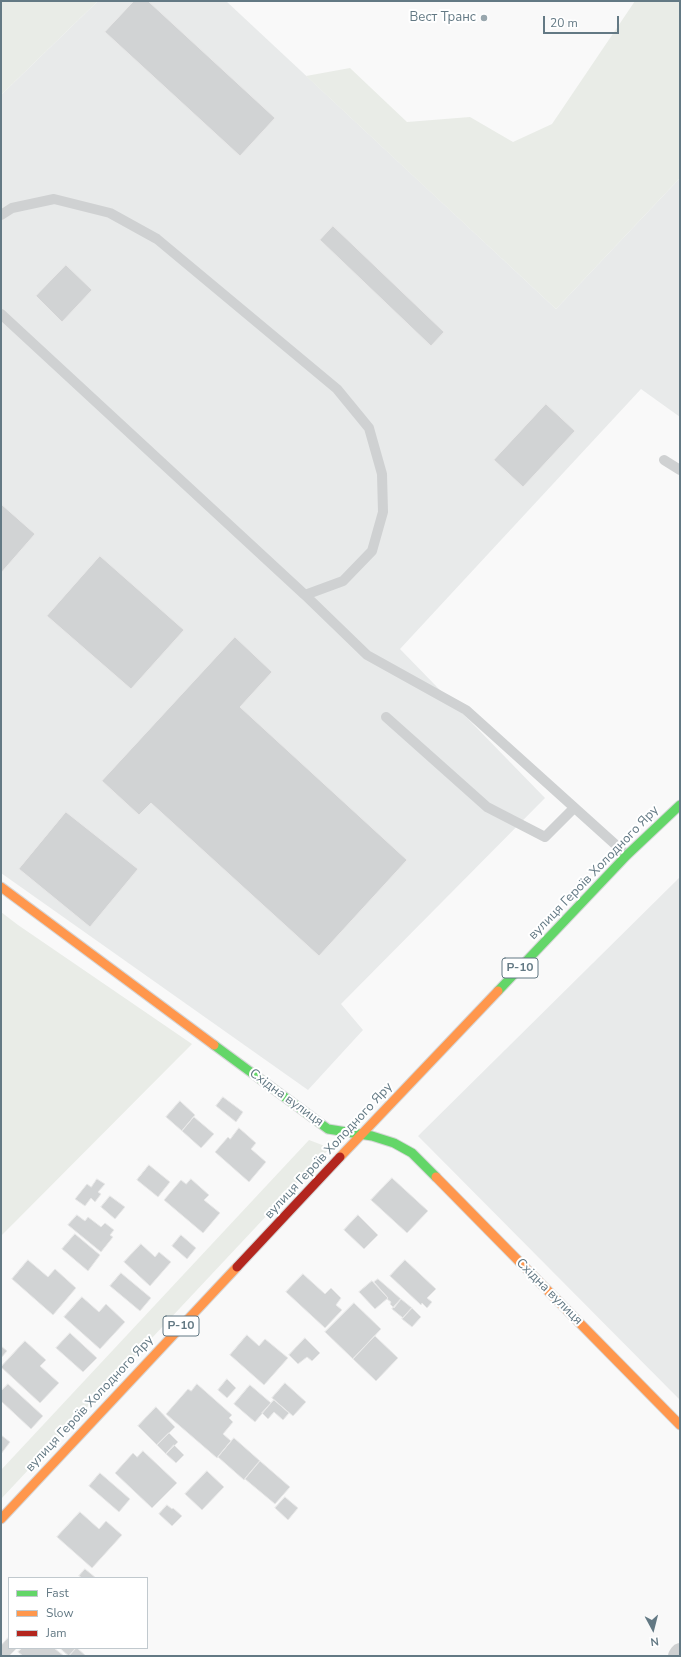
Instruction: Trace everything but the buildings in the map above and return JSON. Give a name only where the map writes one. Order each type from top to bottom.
[{"type":"main road","name":"вулиця Героїв Холодного Яру","points":[[1,1518],[627,855],[680,805]]},
{"type":"main road","name":"Східна вулиця","points":[[1,888],[328,1129],[362,1134],[403,1146],[412,1153],[680,1425]]},
{"type":"lane","points":[[1,215],[12,208],[54,199],[110,213],[157,239],[337,389],[369,428],[382,474],[383,512],[372,551],[343,581],[305,595]]},
{"type":"lane","points":[[1,314],[305,595],[367,655],[466,710],[627,855]]},
{"type":"lane","points":[[664,460],[680,470]]},
{"type":"lane","points":[[386,717],[487,807],[545,837],[574,808]]},
{"type":"shaded area","points":[[1,1],[98,1],[1,95]]},
{"type":"shaded area","points":[[98,1],[226,1],[556,309],[680,178],[680,417],[641,389],[400,649],[545,798],[341,1004],[363,1030],[308,1090],[1,873],[1,95]]},
{"type":"shaded area","points":[[635,1],[680,1],[680,178],[556,309],[306,76],[350,68],[407,122],[470,117],[513,142],[552,124]]},
{"type":"shaded area","points":[[680,877],[680,1400],[418,1136]]},
{"type":"shaded area","points":[[1,912],[192,1044],[1,1236]]},
{"type":"shaded area","points":[[309,1140],[330,1148],[1,1499],[1,1470]]},
{"type":"traffic: fast","points":[[498,991],[627,855],[680,805]]},
{"type":"traffic: fast","points":[[214,1045],[328,1129],[372,1136],[394,1143],[412,1153],[436,1177]]},
{"type":"traffic: slow","points":[[1,887],[214,1045]]},
{"type":"traffic: slow","points":[[340,1157],[498,991]]},
{"type":"traffic: slow","points":[[436,1177],[680,1425]]},
{"type":"traffic: slow","points":[[1,1519],[237,1267]]},
{"type":"traffic: jam","points":[[237,1267],[340,1157]]},
{"type":"place","name":"Вест Транс","points":[[484,18]]}]
